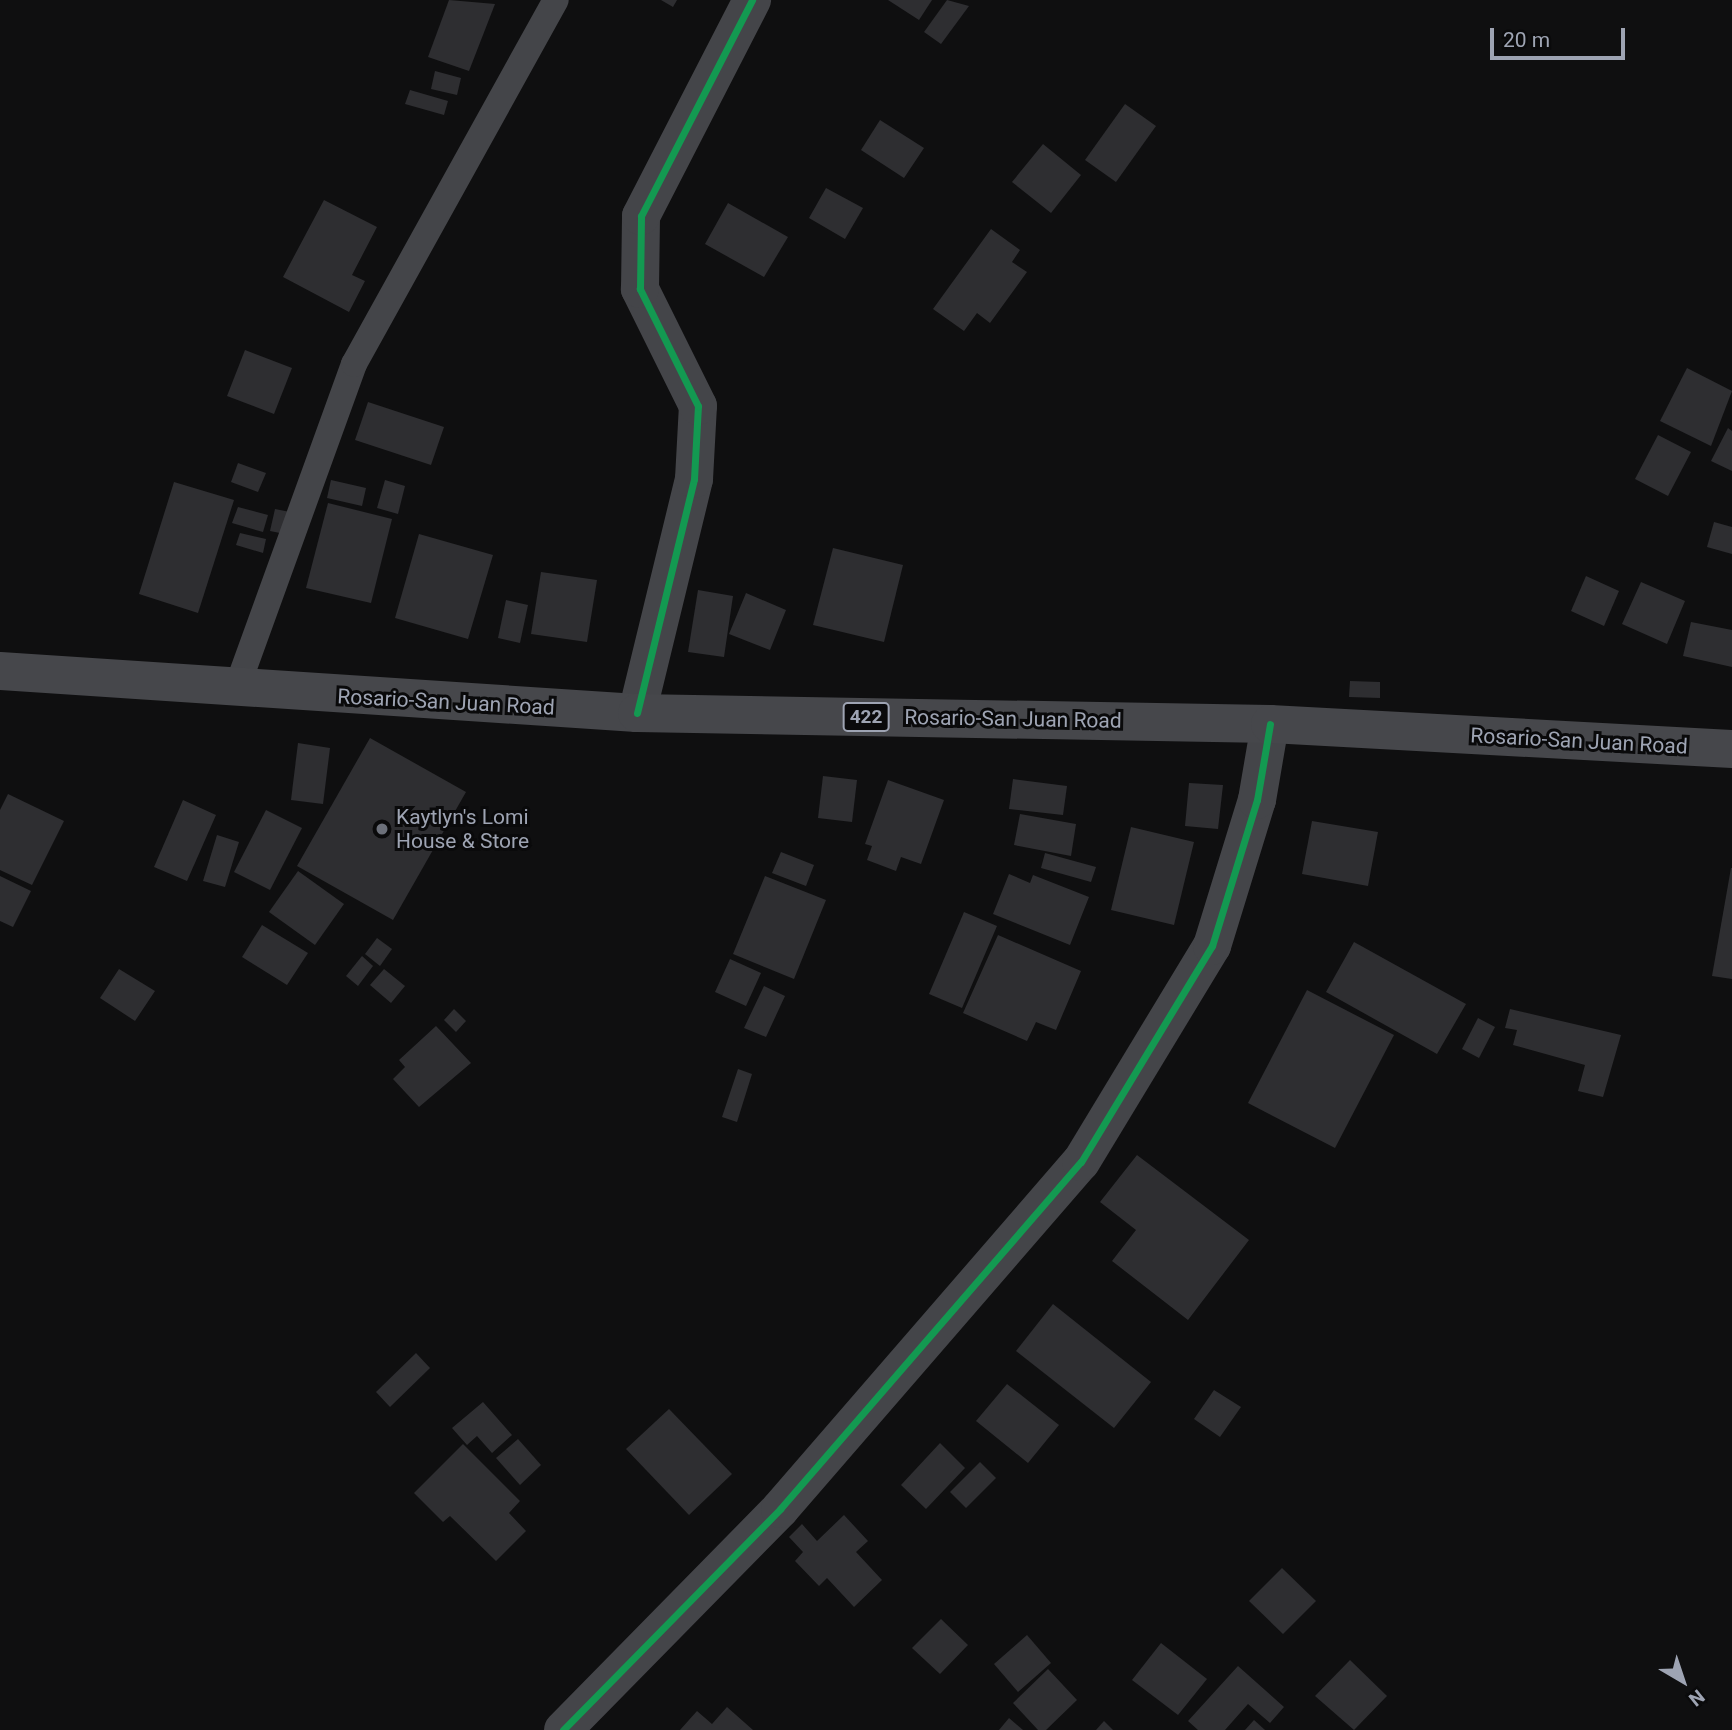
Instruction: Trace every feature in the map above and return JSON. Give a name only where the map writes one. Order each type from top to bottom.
[{"type":"main road","name":"Rosario-San Juan Road","points":[[0,671],[236,690],[638,713],[1270,724],[1732,749]]},
{"type":"street","points":[[638,713],[694,479],[698,406],[640,289],[641,216],[752,0]]},
{"type":"street","points":[[563,1730],[780,1509],[1082,1162],[1212,946],[1256,800],[1270,724]]},
{"type":"lane","points":[[236,690],[349,375],[556,0]]},
{"type":"building","points":[[449,0],[495,4],[469,71],[428,57]]},
{"type":"building","points":[[661,0],[677,0],[673,7]]},
{"type":"building","points":[[888,0],[932,0],[919,20]]},
{"type":"building","points":[[947,0],[969,6],[941,44],[924,32]]},
{"type":"building","points":[[435,71],[461,78],[457,95],[431,89]]},
{"type":"building","points":[[410,90],[448,101],[444,115],[405,104]]},
{"type":"building","points":[[1125,104],[1156,126],[1116,182],[1085,160]]},
{"type":"building","points":[[880,120],[924,148],[904,178],[861,150]]},
{"type":"building","points":[[1043,144],[1081,175],[1051,213],[1012,182]]},
{"type":"building","points":[[826,188],[863,208],[845,239],[809,218]]},
{"type":"building","points":[[324,200],[377,227],[352,275],[365,281],[349,312],[283,277]]},
{"type":"building","points":[[728,203],[788,237],[764,277],[705,244]]},
{"type":"building","points":[[991,229],[1020,250],[1012,262],[1027,272],[990,323],[977,313],[964,331],[933,309]]},
{"type":"building","points":[[245,350],[292,368],[274,414],[227,396]]},
{"type":"building","points":[[1687,368],[1732,391],[1711,446],[1660,421]]},
{"type":"building","points":[[368,402],[444,427],[431,465],[355,440]]},
{"type":"building","points":[[1728,428],[1732,431],[1732,471],[1711,461]]},
{"type":"building","points":[[1658,435],[1691,452],[1668,496],[1635,479]]},
{"type":"building","points":[[238,463],[266,473],[258,492],[231,482]]},
{"type":"building","points":[[331,480],[366,488],[362,506],[327,498]]},
{"type":"building","points":[[385,480],[405,486],[398,514],[377,508]]},
{"type":"building","points":[[174,482],[234,500],[198,613],[139,594]]},
{"type":"building","points":[[328,503],[392,519],[371,603],[306,588]]},
{"type":"building","points":[[238,507],[268,515],[263,532],[232,523]]},
{"type":"building","points":[[275,509],[290,512],[285,534],[270,531]]},
{"type":"building","points":[[1714,522],[1732,527],[1732,554],[1707,547]]},
{"type":"building","points":[[240,533],[266,539],[263,553],[236,545]]},
{"type":"building","points":[[419,534],[493,555],[468,639],[395,618]]},
{"type":"building","points":[[833,548],[903,565],[884,642],[813,625]]},
{"type":"building","points":[[541,572],[597,580],[587,642],[531,634]]},
{"type":"building","points":[[1586,576],[1619,591],[1604,626],[1571,611]]},
{"type":"building","points":[[1641,582],[1685,601],[1667,644],[1622,624]]},
{"type":"building","points":[[698,590],[733,596],[724,657],[688,652]]},
{"type":"building","points":[[746,593],[786,610],[770,650],[729,634]]},
{"type":"building","points":[[506,600],[528,605],[520,643],[498,638]]},
{"type":"building","points":[[1691,622],[1732,630],[1732,667],[1683,656]]},
{"type":"building","points":[[1350,681],[1380,682],[1380,698],[1349,697]]},
{"type":"building","name":"Kaytlyn's Lomi House & Store","points":[[370,738],[466,792],[393,920],[297,866]]},
{"type":"building","points":[[298,743],[330,748],[323,804],[291,800]]},
{"type":"building","points":[[823,776],[857,780],[852,822],[818,818]]},
{"type":"building","points":[[1013,779],[1067,786],[1063,815],[1009,809]]},
{"type":"building","points":[[888,780],[944,800],[921,864],[901,857],[896,871],[867,860],[872,846],[865,844]]},
{"type":"building","points":[[1189,783],[1223,785],[1218,829],[1185,826]]},
{"type":"building","points":[[8,794],[64,821],[32,885],[0,870],[0,810]]},
{"type":"building","points":[[183,800],[216,815],[187,881],[154,867]]},
{"type":"building","points":[[266,810],[302,828],[270,890],[234,872]]},
{"type":"building","points":[[1020,814],[1076,824],[1071,856],[1014,845]]},
{"type":"building","points":[[1312,821],[1378,832],[1368,886],[1302,874]]},
{"type":"building","points":[[1131,827],[1194,842],[1174,925],[1111,910]]},
{"type":"building","points":[[217,835],[239,842],[225,887],[203,881]]},
{"type":"building","points":[[781,852],[814,865],[806,886],[772,873]]},
{"type":"building","points":[[1045,853],[1096,867],[1091,882],[1041,868]]},
{"type":"building","points":[[1732,868],[1732,979],[1712,976]]},
{"type":"building","points":[[298,871],[344,904],[315,945],[269,912]]},
{"type":"building","points":[[1009,874],[1030,883],[1033,875],[1089,897],[1070,945],[993,914]]},
{"type":"building","points":[[0,876],[31,891],[13,927],[0,921]]},
{"type":"building","points":[[765,876],[826,900],[794,979],[733,954]]},
{"type":"building","points":[[964,912],[997,926],[962,1008],[929,994]]},
{"type":"building","points":[[262,925],[308,953],[287,985],[242,957]]},
{"type":"building","points":[[998,935],[1081,971],[1056,1030],[1036,1022],[1027,1041],[963,1013]]},
{"type":"building","points":[[377,938],[392,949],[380,966],[365,954]]},
{"type":"building","points":[[1354,942],[1466,1004],[1437,1054],[1326,992]]},
{"type":"building","points":[[362,956],[373,966],[358,986],[346,976]]},
{"type":"building","points":[[730,959],[761,973],[746,1006],[715,992]]},
{"type":"building","points":[[119,969],[155,991],[135,1021],[100,998]]},
{"type":"building","points":[[384,969],[405,986],[391,1003],[370,985]]},
{"type":"building","points":[[764,986],[785,996],[766,1037],[744,1028]]},
{"type":"building","points":[[1307,990],[1394,1035],[1335,1148],[1248,1103]]},
{"type":"building","points":[[454,1009],[466,1021],[456,1032],[444,1020]]},
{"type":"building","points":[[1510,1009],[1621,1035],[1603,1097],[1578,1091],[1585,1065],[1513,1045],[1517,1030],[1505,1028]]},
{"type":"building","points":[[1478,1018],[1495,1027],[1479,1058],[1462,1049]]},
{"type":"building","points":[[436,1026],[471,1063],[419,1107],[393,1079],[405,1067],[399,1060]]},
{"type":"building","points":[[738,1069],[752,1074],[737,1122],[722,1117]]},
{"type":"building","points":[[1137,1155],[1249,1240],[1188,1320],[1112,1261],[1136,1230],[1100,1202]]},
{"type":"building","points":[[1053,1304],[1151,1382],[1114,1428],[1016,1351]]},
{"type":"building","points":[[416,1353],[430,1368],[390,1407],[376,1392]]},
{"type":"building","points":[[1007,1384],[1059,1425],[1028,1463],[976,1421]]},
{"type":"building","points":[[1214,1390],[1241,1407],[1220,1437],[1194,1419]]},
{"type":"building","points":[[483,1402],[512,1435],[492,1453],[477,1436],[467,1445],[452,1428]]},
{"type":"building","points":[[669,1409],[732,1474],[689,1515],[626,1449]]},
{"type":"building","points":[[518,1439],[541,1465],[520,1485],[496,1458]]},
{"type":"building","points":[[940,1443],[965,1468],[926,1509],[901,1485]]},
{"type":"building","points":[[463,1444],[520,1501],[509,1513],[526,1531],[496,1561],[450,1516],[443,1522],[414,1493]]},
{"type":"building","points":[[980,1462],[996,1478],[966,1508],[950,1492]]},
{"type":"building","points":[[844,1515],[868,1541],[856,1552],[882,1580],[854,1607],[827,1578],[819,1586],[795,1561],[803,1552],[789,1537],[802,1524],[817,1541]]},
{"type":"building","points":[[1282,1568],[1316,1601],[1283,1634],[1249,1601]]},
{"type":"building","points":[[941,1619],[968,1645],[940,1674],[912,1648]]},
{"type":"building","points":[[1027,1635],[1051,1663],[1018,1692],[994,1664]]},
{"type":"building","points":[[1161,1643],[1207,1679],[1178,1715],[1132,1680]]},
{"type":"building","points":[[1350,1660],[1387,1696],[1354,1730],[1315,1696]]},
{"type":"building","points":[[1238,1666],[1284,1707],[1270,1723],[1248,1704],[1225,1730],[1198,1730],[1188,1721]]},
{"type":"building","points":[[1048,1669],[1077,1700],[1046,1730],[1038,1730],[1013,1703]]},
{"type":"building","points":[[727,1707],[753,1730],[680,1730],[697,1711],[712,1724]]},
{"type":"building","points":[[1009,1718],[1023,1730],[999,1730]]},
{"type":"building","points":[[1254,1720],[1265,1730],[1245,1730]]},
{"type":"building","points":[[1104,1721],[1113,1730],[1096,1730]]},
{"type":"cycle path","points":[[637,713],[694,479],[698,406],[640,289],[641,216],[752,0]]},
{"type":"cycle path","points":[[563,1730],[780,1509],[1081,1162],[1212,946],[1257,800],[1270,724]]},
{"type":"place","name":"Kaytlyn's Lomi House & Store","points":[[382,829]]}]
